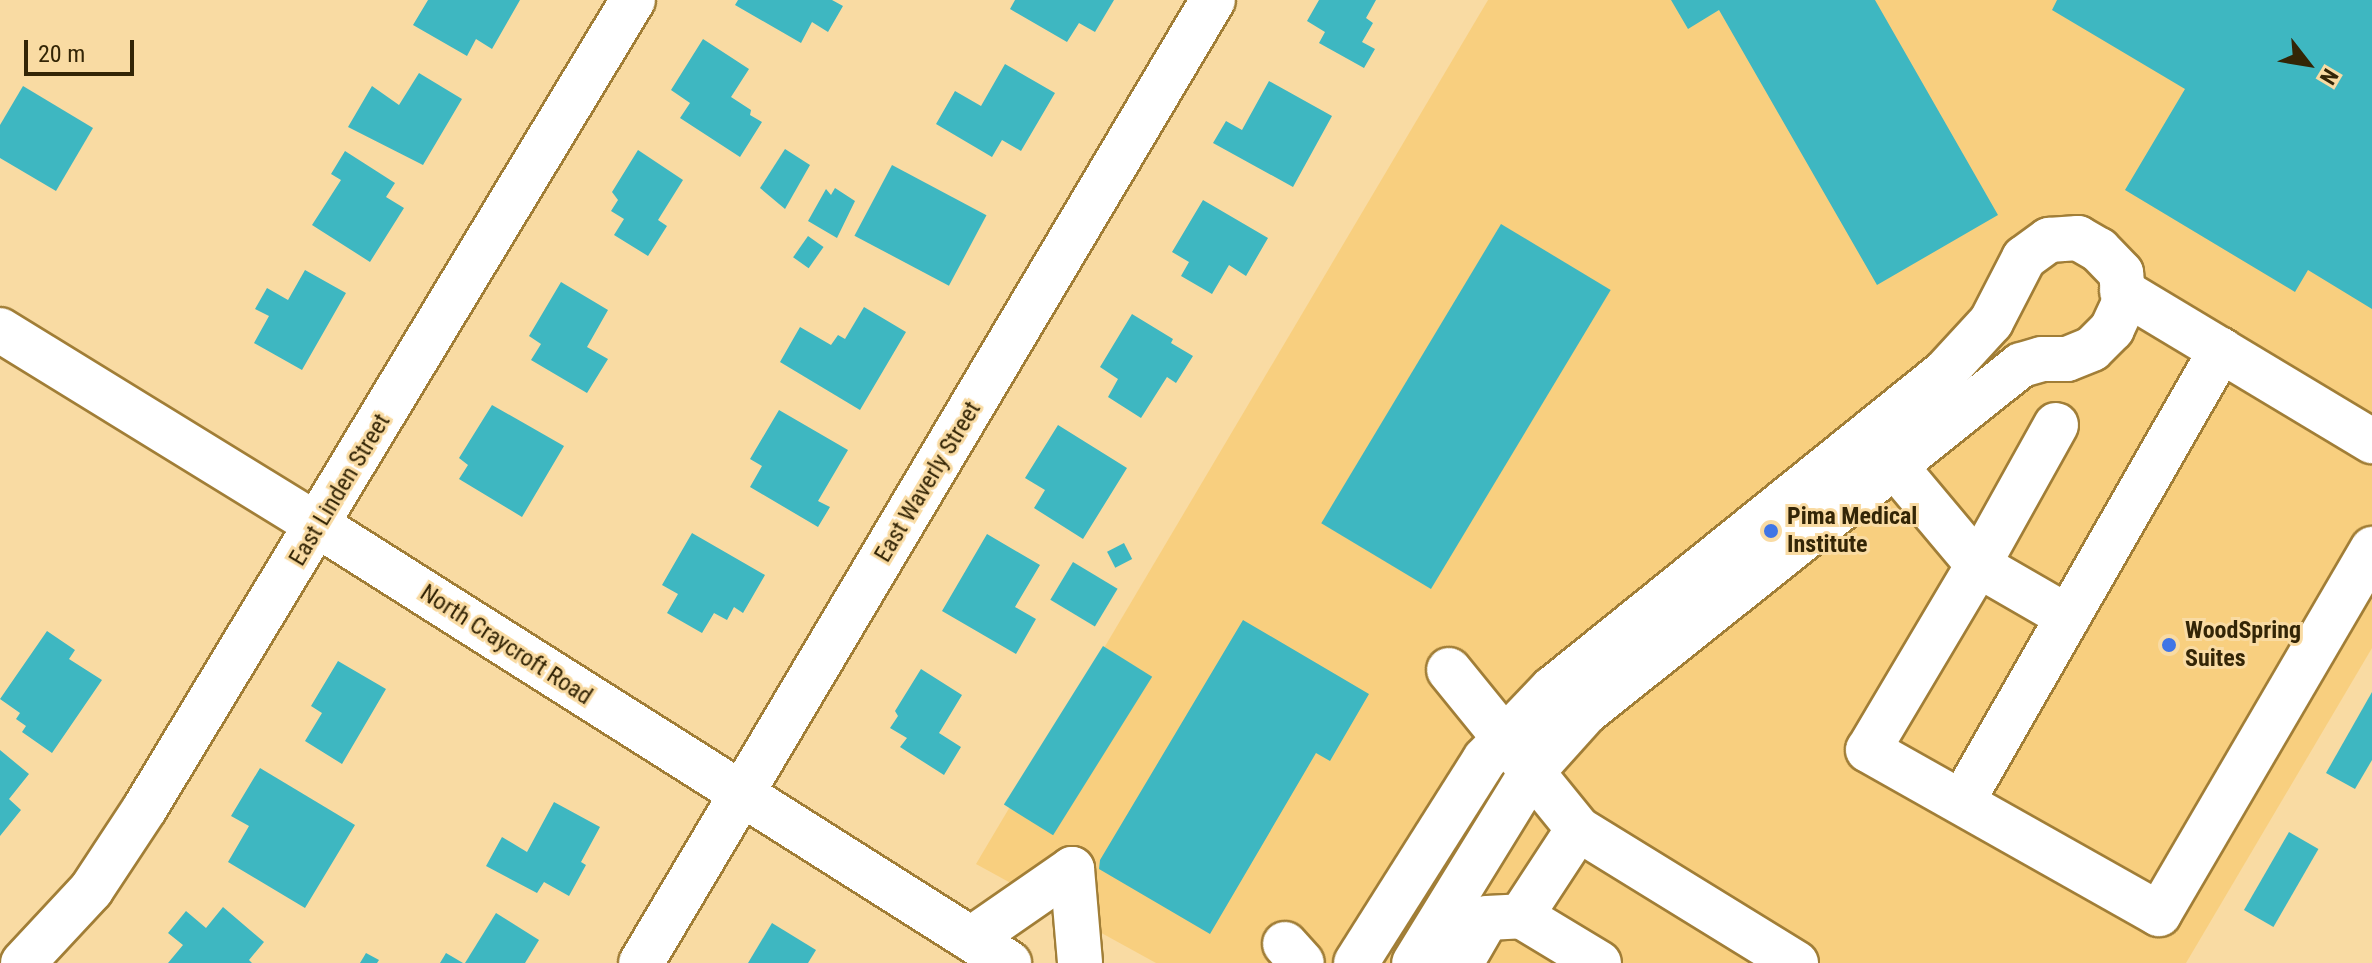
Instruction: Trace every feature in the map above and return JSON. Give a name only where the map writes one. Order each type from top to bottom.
[{"type":"street","name":"East Linden Street","points":[[23,963],[91,890],[319,526],[633,0]]},
{"type":"street","name":"East Waverly Street","points":[[641,963],[1213,0]]},
{"type":"street","points":[[1356,963],[1485,759],[1552,689],[1884,449],[2021,365],[2042,359],[2067,359],[2092,349],[2112,329],[2124,303],[2121,273],[2099,250],[2078,238],[2049,240],[2024,258],[1991,322],[1945,372],[1884,449],[1586,712],[1531,773],[1414,963]]},
{"type":"street","points":[[2122,291],[2372,441]]},
{"type":"street","name":"North Craycroft Road","points":[[0,330],[319,526],[980,952]]},
{"type":"street","points":[[1962,802],[2221,350]]},
{"type":"street","points":[[2056,425],[1978,565],[1868,750],[2159,914],[2372,549]]},
{"type":"street","points":[[1884,449],[1978,565],[2068,617]]},
{"type":"street","points":[[1449,670],[1578,829],[1739,948],[1796,963]]},
{"type":"street","points":[[1521,916],[1578,829]]},
{"type":"street","points":[[980,952],[1072,869],[1080,963]]},
{"type":"street","points":[[1461,963],[1487,918],[1521,916],[1599,963]]},
{"type":"shaded area","name":"Pima Medical Institute","points":[[1488,0],[2372,0],[2372,648],[2186,963],[1156,963],[976,864]]},
{"type":"building","points":[[428,0],[520,0],[492,49],[476,39],[467,56],[413,25]]},
{"type":"building","points":[[738,0],[832,0],[843,6],[828,32],[812,22],[801,43],[735,5]]},
{"type":"building","points":[[1015,0],[1114,0],[1095,32],[1079,23],[1067,42],[1010,9]]},
{"type":"building","points":[[1319,0],[1376,0],[1366,18],[1373,23],[1362,42],[1375,49],[1364,68],[1319,43],[1325,32],[1307,21]]},
{"type":"building","points":[[1671,0],[1875,0],[1998,215],[1877,285],[1719,10],[1688,29]]},
{"type":"building","points":[[2057,0],[2372,0],[2372,309],[2308,270],[2295,292],[2125,190],[2185,89],[2052,10]]},
{"type":"building","points":[[703,39],[749,69],[731,97],[751,110],[750,115],[762,122],[740,157],[680,118],[690,103],[671,90]]},
{"type":"building","points":[[1005,64],[1055,93],[1021,151],[1002,140],[992,157],[936,124],[955,91],[981,106]]},
{"type":"building","points":[[419,73],[462,99],[423,165],[348,127],[372,86],[399,105]]},
{"type":"building","points":[[1269,81],[1332,116],[1293,187],[1213,143],[1226,121],[1242,130]]},
{"type":"building","points":[[23,86],[93,128],[56,191],[0,158],[0,125]]},
{"type":"building","points":[[785,149],[810,165],[785,209],[760,188]]},
{"type":"building","points":[[638,150],[683,180],[658,220],[667,226],[648,256],[614,235],[624,219],[611,211],[618,200],[612,192]]},
{"type":"building","points":[[345,151],[395,183],[386,197],[404,208],[370,262],[312,225],[341,180],[331,174]]},
{"type":"building","points":[[892,165],[986,215],[949,286],[854,236]]},
{"type":"building","points":[[835,188],[855,201],[837,238],[808,221],[826,189],[831,195]]},
{"type":"building","points":[[1203,200],[1268,238],[1246,276],[1229,265],[1212,294],[1181,276],[1189,262],[1172,252]]},
{"type":"building","points":[[1501,224],[1611,290],[1431,589],[1321,523]]},
{"type":"building","points":[[808,236],[824,247],[809,268],[793,257]]},
{"type":"building","points":[[305,270],[346,293],[302,370],[254,343],[269,316],[255,309],[267,288],[288,300]]},
{"type":"building","points":[[561,282],[608,310],[587,347],[608,359],[587,393],[531,360],[541,344],[529,336]]},
{"type":"building","points":[[864,307],[906,332],[860,410],[780,362],[800,327],[831,345],[838,335],[845,339]]},
{"type":"building","points":[[1132,314],[1173,339],[1171,343],[1193,356],[1176,383],[1167,377],[1141,418],[1108,397],[1118,379],[1100,367]]},
{"type":"building","points":[[492,405],[564,446],[522,517],[459,479],[468,465],[459,458]]},
{"type":"building","points":[[779,410],[848,450],[818,501],[830,507],[818,527],[750,487],[762,466],[750,459]]},
{"type":"building","points":[[1058,425],[1127,468],[1083,539],[1034,508],[1045,490],[1025,478]]},
{"type":"building","points":[[692,533],[765,575],[743,613],[734,607],[727,620],[714,613],[702,633],[667,613],[678,594],[662,585]]},
{"type":"building","points":[[987,534],[1040,565],[1015,607],[1036,619],[1016,654],[942,611]]},
{"type":"building","points":[[1124,543],[1132,559],[1115,568],[1107,552]]},
{"type":"building","points":[[1073,562],[1118,589],[1095,626],[1050,600]]},
{"type":"building","points":[[1243,620],[1369,694],[1330,761],[1316,753],[1210,934],[1099,869],[1100,860]]},
{"type":"building","points":[[47,631],[75,650],[69,659],[102,680],[52,753],[22,732],[26,726],[16,719],[20,713],[0,699]]},
{"type":"building","points":[[1103,646],[1152,677],[1053,835],[1004,805]]},
{"type":"building","points":[[338,661],[386,689],[342,764],[305,741],[322,713],[311,706]]},
{"type":"building","points":[[921,669],[962,695],[939,733],[961,747],[944,775],[900,747],[907,738],[890,728],[898,716],[895,711]]},
{"type":"building","points":[[2372,692],[2372,760],[2355,789],[2326,773]]},
{"type":"building","points":[[0,750],[29,774],[9,799],[21,810],[0,836]]},
{"type":"building","points":[[260,768],[355,825],[305,908],[228,862],[249,826],[231,816]]},
{"type":"building","points":[[554,802],[600,827],[581,862],[586,865],[569,896],[544,882],[537,893],[486,866],[502,837],[527,852]]},
{"type":"building","points":[[2289,832],[2318,849],[2273,927],[2244,910]]},
{"type":"building","points":[[223,907],[264,942],[249,960],[252,963],[168,963],[183,945],[168,933],[186,911],[206,928]]},
{"type":"building","points":[[496,913],[539,940],[525,963],[465,963]]},
{"type":"building","points":[[772,923],[816,950],[808,963],[748,963]]},
{"type":"building","points":[[366,953],[379,960],[377,963],[360,963]]},
{"type":"building","points":[[446,953],[463,963],[440,963]]},
{"type":"place","name":"Pima Medical Institute","points":[[1771,531]]},
{"type":"place","name":"WoodSpring Suites","points":[[2169,645]]}]
